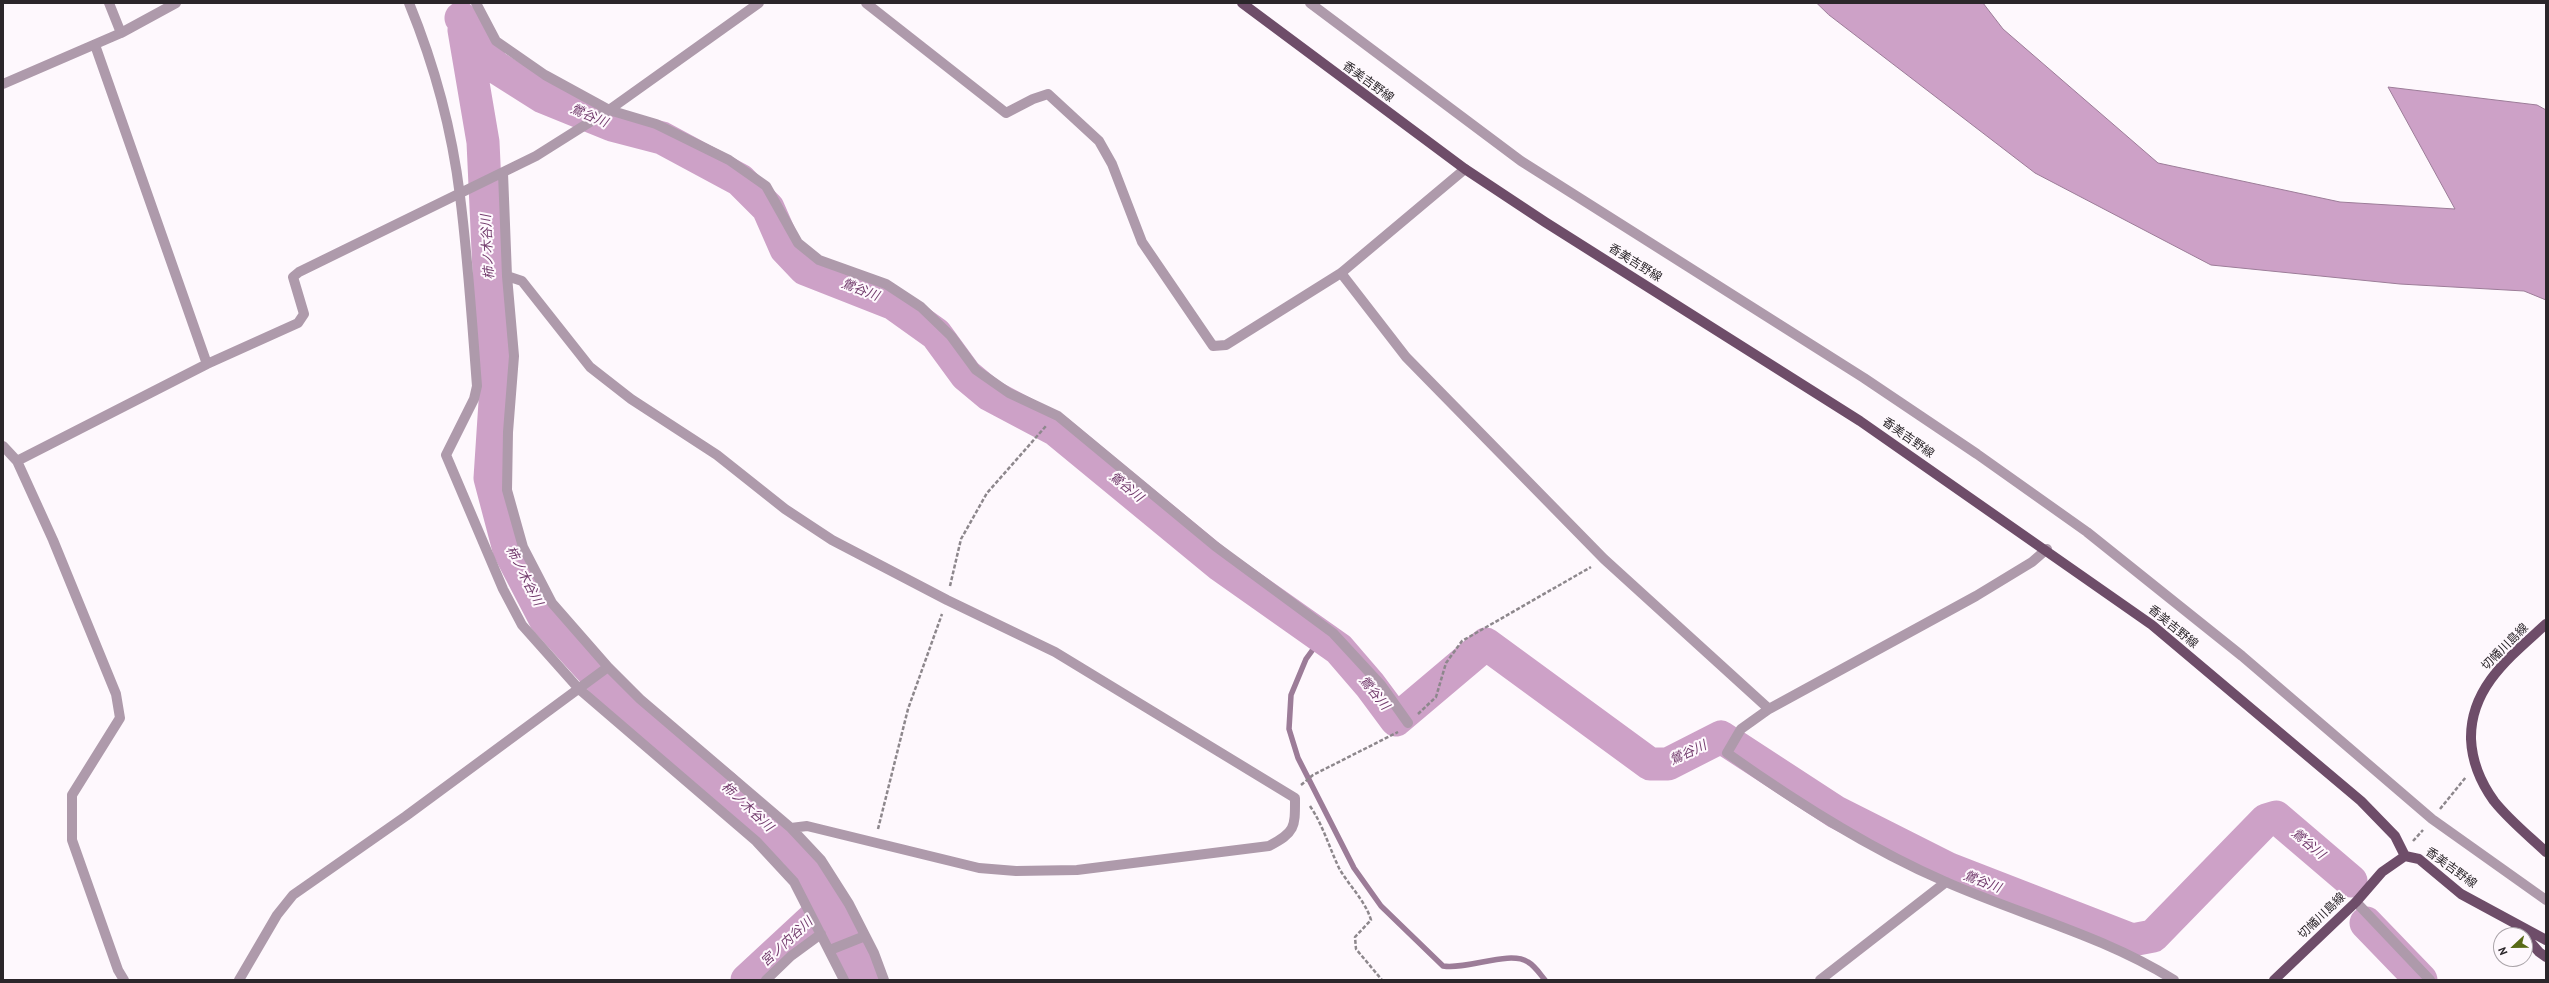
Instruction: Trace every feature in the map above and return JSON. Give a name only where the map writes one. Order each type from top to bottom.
[{"type":"main road","name":"香美吉野線","points":[[1242,3],[1465,170],[1544,222],[1860,421],[2047,549],[2152,625],[2361,802],[2395,836],[2405,856],[2419,859],[2461,894],[2514,923],[2517,927]]},
{"type":"main road","name":"切幡川島線","points":[[2546,624],[2507,659],[2492,676],[2478,700],[2471,727],[2475,766],[2486,788],[2504,812],[2546,852]]},
{"type":"main road","name":"切幡川島線","points":[[2274,980],[2356,902],[2382,872],[2405,856]]},
{"type":"main road","points":[[2514,923],[2546,940]]},
{"type":"main road","name":"香美吉野線","points":[[2533,945],[2539,952],[2546,956]]},
{"type":"street","points":[[109,3],[121,34]]},
{"type":"street","points":[[3,84],[121,34],[176,3]]},
{"type":"street","points":[[409,3],[426,46],[449,135],[460,195],[477,386],[474,399],[446,455],[502,589],[522,625],[582,687],[756,841],[794,882],[818,930],[834,949],[844,980]]},
{"type":"street","points":[[476,3],[496,41],[545,75],[605,112],[669,131],[729,160],[766,186],[798,243],[819,260],[886,284],[921,307],[951,336],[976,370],[1009,393],[1058,416],[1216,546],[1333,633],[1382,685],[1404,716]]},
{"type":"street","points":[[17,461],[207,364],[298,323],[304,314],[293,277],[299,272],[476,187],[573,134],[758,3]]},
{"type":"street","points":[[866,3],[1006,113],[1033,99],[1048,94],[1099,141],[1112,164],[1142,242],[1213,346],[1226,345],[1341,274],[1465,170]]},
{"type":"street","points":[[1310,3],[1521,161],[1864,378],[1977,454],[2087,532],[2242,656],[2432,819],[2546,900]]},
{"type":"street","points":[[95,45],[207,364]]},
{"type":"street","points":[[499,175],[514,356],[508,432],[507,490],[523,547],[552,603],[606,668],[640,699],[791,828],[821,860],[849,904],[861,938],[884,980]]},
{"type":"street","points":[[1341,274],[1406,357],[1604,560],[1769,709]]},
{"type":"street","points":[[507,276],[522,281],[590,367],[631,398],[717,455],[785,509],[832,540],[947,600],[1055,652],[1295,798],[1295,824],[1284,838],[1269,846],[1077,870],[1016,871],[979,868],[875,841],[807,826],[791,828]]},
{"type":"street","points":[[3,446],[17,461],[53,540],[116,694],[120,718],[72,795],[72,840],[118,970],[124,980]]},
{"type":"street","points":[[2047,549],[2032,562],[1976,596],[1769,709],[1741,729],[1727,753],[1845,831],[1946,882],[2142,960],[2174,980]]},
{"type":"street","points":[[239,980],[277,915],[293,895],[582,687],[606,668]]},
{"type":"street","points":[[1820,980],[1946,882]]},
{"type":"street","points":[[2356,902],[2430,980]]},
{"type":"street","points":[[766,980],[818,930]]},
{"type":"street","points":[[834,949],[861,938]]},
{"type":"path","points":[[875,841],[908,710],[947,600],[961,539],[987,493],[1044,428]]},
{"type":"path","points":[[1307,780],[1313,775],[1396,733],[1404,716],[1436,697],[1440,690],[1442,674],[1446,663],[1462,641],[1604,560]]},
{"type":"path","points":[[2440,809],[2461,784]]},
{"type":"path","points":[[1295,798],[1310,806],[1319,820],[1340,869],[1368,908],[1372,920],[1355,936],[1356,950],[1382,980]]},
{"type":"path","points":[[2408,845],[2427,825]]},
{"type":"shaded area","points":[[1817,3],[1983,3],[2003,29],[2158,163],[2340,202],[2455,209],[2388,87],[2537,105],[2546,110],[2546,300],[2524,291],[2400,284],[2211,265],[2035,173],[1829,15]]},
{"type":"waterway","name":"鶯谷川","points":[[461,18],[494,66],[543,97],[612,125],[662,138],[740,180],[768,208],[786,249],[805,269],[894,304],[936,334],[966,375],[990,395],[1056,430],[1220,565],[1339,649],[1370,685],[1396,720],[1486,644],[1650,764],[1668,764],[1721,737],[1836,812],[1949,869],[2132,940],[2153,936],[2266,820],[2276,817],[2351,881]]},
{"type":"waterway","name":"柿ノ木谷川","points":[[464,30],[483,142],[495,402],[490,478],[509,550],[545,619],[620,701],[725,787],[797,854],[828,905],[865,980]]},
{"type":"waterway","points":[[1322,637],[1306,659],[1291,695],[1289,729],[1298,758],[1354,868],[1381,906],[1443,966],[1464,965],[1499,959],[1520,959],[1533,966],[1545,980]]},
{"type":"waterway","name":"宮ノ内谷川","points":[[747,980],[828,905]]},
{"type":"waterway","name":"鶯谷川","points":[[2366,923],[2421,980]]}]
